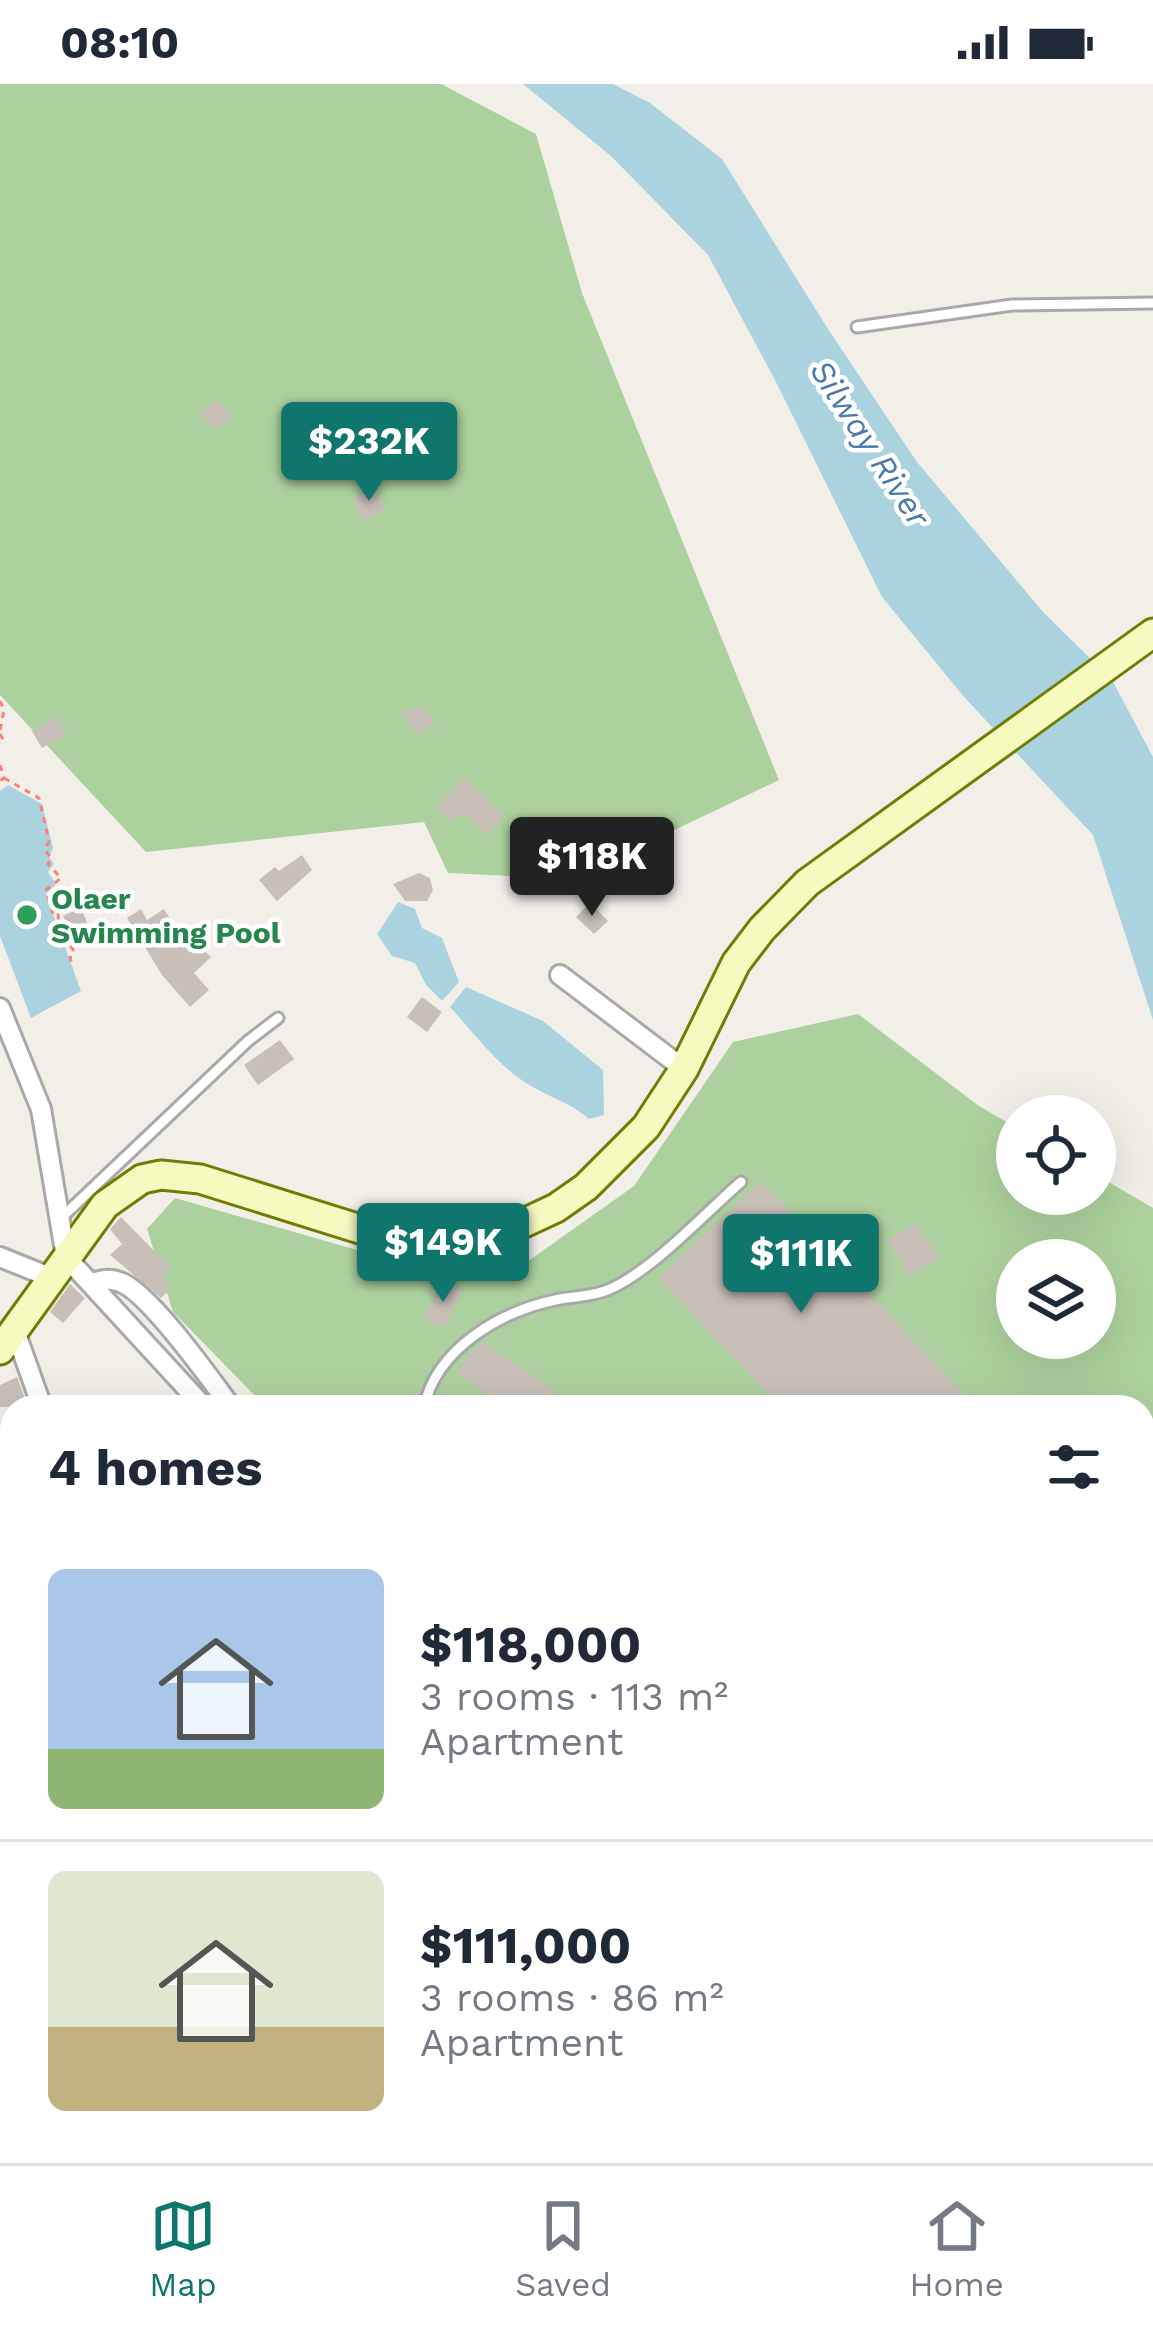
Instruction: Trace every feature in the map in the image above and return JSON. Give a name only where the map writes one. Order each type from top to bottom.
[{"type":"main road","points":[[8,1340],[105,1205],[142,1180],[161,1175],[200,1180],[397,1238],[443,1244],[496,1236],[556,1208],[600,1174],[646,1127],[684,1070],[736,963],[807,883],[1153,633]]},
{"type":"street","points":[[560,975],[684,1070]]},
{"type":"street","points":[[0,1008],[41,1109],[60,1219],[59,1268]]},
{"type":"street","points":[[0,1257],[59,1268],[92,1284],[192,1395]]},
{"type":"street","points":[[92,1284],[120,1282],[132,1289],[222,1395]]},
{"type":"street","points":[[8,1340],[36,1395]]},
{"type":"street","points":[[175,1378],[179,1395]]},
{"type":"lane","points":[[857,327],[1012,305],[1153,303]]},
{"type":"lane","points":[[60,1219],[278,1018]]},
{"type":"lane","points":[[428,1395],[435,1375],[473,1336],[501,1319],[551,1300],[609,1290],[649,1265],[741,1182]]},
{"type":"path","points":[[0,701],[4,710],[0,732],[4,741],[0,742]]},
{"type":"path","points":[[0,765],[2,780],[39,798],[49,841],[48,863],[61,878],[46,890],[52,914],[58,914],[59,930],[74,951],[73,966]]},
{"type":"green space","points":[[0,84],[441,84],[536,134],[582,293],[779,780],[572,879],[448,873],[424,822],[146,852],[0,695]]},
{"type":"green space","points":[[858,1014],[996,1116],[996,1215],[1116,1215],[1116,1186],[1153,1208],[1153,1395],[254,1395],[173,1312],[147,1229],[175,1198],[434,1272],[524,1264],[634,1186],[733,1042]]},
{"type":"water","name":"Silway River","points":[[523,84],[613,84],[650,103],[722,159],[917,462],[1044,613],[1112,680],[1153,757],[1153,1020],[1093,835],[965,698],[882,597],[708,255],[611,156]]},
{"type":"water","name":"Olaer Swimming Pool","points":[[8,785],[42,804],[53,848],[49,857],[54,864],[48,872],[56,884],[46,894],[81,991],[31,1018],[0,936],[0,791]]},
{"type":"water","points":[[398,902],[415,909],[422,928],[442,938],[459,982],[442,1001],[426,985],[415,963],[392,956],[377,934]]},
{"type":"water","points":[[466,987],[543,1021],[603,1070],[604,1115],[589,1119],[497,1060],[450,1007]]},
{"type":"building","points":[[218,399],[232,417],[214,430],[201,413]]},
{"type":"building","points":[[376,488],[385,511],[362,520],[353,497]]},
{"type":"building","points":[[422,707],[435,722],[418,735],[400,713]]},
{"type":"building","points":[[57,716],[67,734],[42,748],[32,731]]},
{"type":"building","points":[[464,778],[504,817],[486,835],[465,813],[450,821],[436,807]]},
{"type":"building","points":[[302,855],[312,870],[277,901],[259,880]]},
{"type":"building","points":[[419,873],[430,878],[433,890],[427,901],[405,901],[393,884]]},
{"type":"building","points":[[590,903],[608,921],[594,934],[576,917]]},
{"type":"building","points":[[81,908],[91,932],[75,939],[63,916]]},
{"type":"building","points":[[141,909],[147,920],[164,909],[188,949],[195,942],[211,957],[194,973],[209,990],[190,1007],[162,975],[127,918]]},
{"type":"building","points":[[422,997],[442,1012],[427,1032],[407,1017]]},
{"type":"building","points":[[280,1040],[294,1059],[258,1085],[244,1065]]},
{"type":"building","points":[[761,1181],[966,1395],[770,1395],[658,1278]]},
{"type":"building","points":[[121,1217],[171,1268],[162,1276],[172,1287],[161,1298],[110,1255],[122,1244],[110,1229]]},
{"type":"building","points":[[917,1223],[939,1258],[909,1276],[887,1240]]},
{"type":"building","points":[[441,1281],[462,1291],[444,1328],[424,1319]]},
{"type":"building","points":[[70,1284],[85,1298],[63,1323],[50,1312]]},
{"type":"building","points":[[482,1341],[555,1391],[552,1395],[490,1395],[456,1372]]},
{"type":"building","points":[[17,1377],[24,1395],[0,1395],[0,1385]]},
{"type":"place","name":"Olaer Swimming Pool","points":[[27,915]]}]
